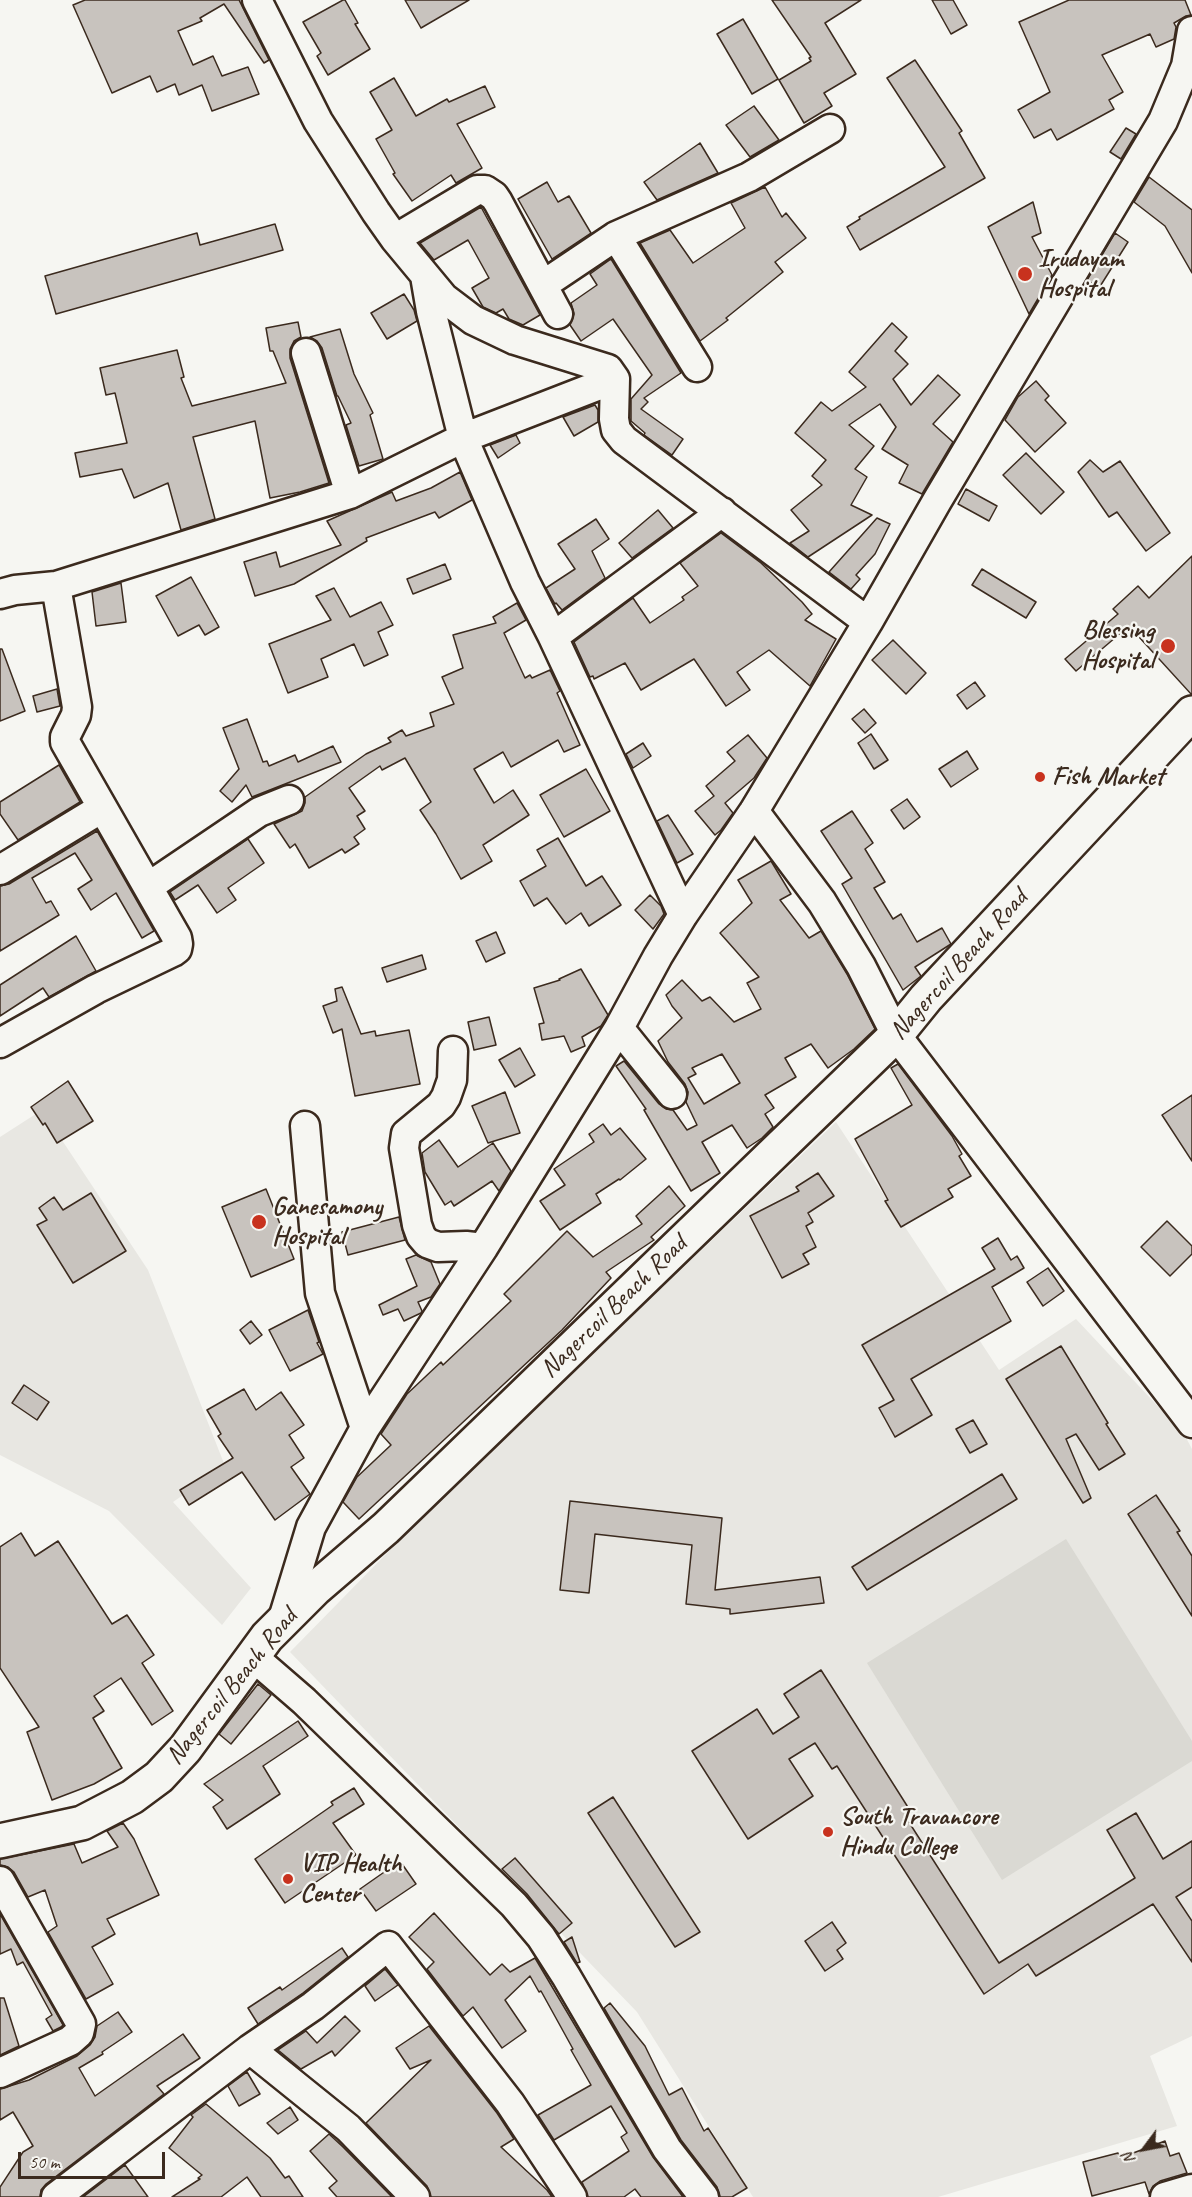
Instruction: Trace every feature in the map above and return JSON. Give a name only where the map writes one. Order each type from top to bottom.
[{"type":"main road","name":"Nagercoil Beach Road","points":[[0,1841],[82,1823],[132,1797],[159,1777],[185,1749],[267,1637],[315,1589],[386,1528],[896,1035],[926,998],[1192,713]]},
{"type":"street","points":[[257,0],[318,122],[395,239],[444,298],[473,320],[515,340],[608,369],[615,379],[616,430],[624,440],[868,622]]},
{"type":"street","points":[[282,1622],[311,1527],[365,1428],[483,1248],[620,1028],[658,956],[683,915],[754,811],[868,622],[937,501],[1163,121],[1186,66],[1192,32]]},
{"type":"street","points":[[543,285],[616,236],[749,177],[830,129]]},
{"type":"street","points":[[395,239],[481,189],[494,196],[498,202],[558,314]]},
{"type":"street","points":[[616,236],[697,367]]},
{"type":"street","points":[[424,274],[463,438],[525,582],[554,638],[683,915]]},
{"type":"street","points":[[306,353],[350,494]]},
{"type":"street","points":[[0,594],[15,590],[56,586],[350,494],[463,438],[615,379]]},
{"type":"street","points":[[554,638],[722,512]]},
{"type":"street","points":[[0,1043],[96,989],[177,949],[177,938],[65,742],[64,738],[76,715],[77,707],[56,586]]},
{"type":"street","points":[[148,886],[259,812],[289,800]]},
{"type":"street","points":[[0,870],[102,808]]},
{"type":"street","points":[[754,811],[822,902],[861,966],[896,1035],[1192,1423]]},
{"type":"street","points":[[620,1028],[672,1094]]},
{"type":"street","points":[[453,1051],[453,1080],[446,1097],[441,1105],[406,1134],[404,1148],[417,1225],[421,1236],[427,1243],[438,1247],[483,1248]]},
{"type":"street","points":[[305,1126],[320,1293],[365,1428]]},
{"type":"street","points":[[252,1656],[304,1701],[514,1905],[535,1929],[567,1976],[667,2149],[704,2197]]},
{"type":"street","points":[[0,1881],[7,1910],[81,2024],[79,2033],[70,2041],[0,2073]]},
{"type":"street","points":[[56,2197],[249,2049],[313,2006],[388,1946],[510,2103],[572,2197]]},
{"type":"street","points":[[249,2049],[348,2128],[415,2197]]},
{"type":"street","points":[[1165,2197],[1192,2189]]},
{"type":"shaded area","points":[[42,1110],[148,1270],[225,1466],[173,1502],[251,1588],[222,1625],[109,1511],[0,1455],[0,1137]]},
{"type":"shaded area","name":"South Travancore Hindu College","points":[[836,1122],[999,1370],[1076,1319],[1184,1434],[1192,1449],[1192,2036],[1150,2056],[1177,2126],[938,2197],[753,2197],[637,2012],[290,1652],[438,1501]]},
{"type":"shaded area","points":[[1066,1539],[1192,1741],[1192,1761],[1002,1880],[867,1663]]},
{"type":"building","points":[[85,0],[239,0],[269,60],[264,63],[224,4],[200,18],[202,21],[178,31],[193,65],[213,56],[222,76],[248,67],[259,94],[212,111],[202,85],[179,95],[175,84],[157,92],[150,76],[112,93],[73,5]]},
{"type":"building","points":[[343,0],[358,23],[355,24],[370,49],[328,75],[317,56],[321,53],[303,22]]},
{"type":"building","points":[[405,0],[469,0],[421,28]]},
{"type":"building","points":[[772,0],[861,0],[825,23],[856,74],[824,93],[832,106],[804,123],[779,80],[811,61],[809,58],[811,57]]},
{"type":"building","points":[[932,0],[953,0],[967,25],[951,34]]},
{"type":"building","points":[[1069,0],[1185,0],[1191,15],[1174,23],[1176,27],[1174,39],[1156,47],[1150,34],[1102,55],[1123,92],[1109,100],[1114,109],[1057,140],[1051,129],[1034,138],[1018,110],[1050,92],[1019,22]]},
{"type":"building","points":[[743,19],[778,79],[752,94],[717,34]]},
{"type":"building","points":[[915,60],[962,131],[959,133],[985,178],[860,250],[847,227],[860,219],[859,217],[945,167],[887,78]]},
{"type":"building","points":[[394,78],[416,116],[447,99],[449,102],[485,86],[495,107],[457,124],[482,168],[456,183],[451,175],[412,201],[393,174],[395,173],[376,139],[392,130],[370,92]]},
{"type":"building","points":[[754,106],[779,140],[750,157],[726,125]]},
{"type":"building","points":[[1126,128],[1136,134],[1121,159],[1110,152]]},
{"type":"building","points":[[700,143],[718,173],[657,200],[644,182]]},
{"type":"building","points":[[1149,177],[1192,210],[1192,273],[1165,226],[1134,202]]},
{"type":"building","points":[[547,182],[558,202],[569,196],[591,233],[552,259],[518,199]]},
{"type":"building","points":[[765,187],[782,217],[786,213],[806,238],[775,262],[783,272],[700,341],[640,243],[670,230],[693,263],[745,228],[731,203]]},
{"type":"building","points":[[1033,202],[1041,233],[1032,237],[1052,275],[1029,314],[988,227]]},
{"type":"building","points":[[481,207],[540,315],[523,325],[509,319],[503,309],[496,313],[483,307],[472,288],[489,278],[468,240],[434,260],[420,243]]},
{"type":"building","points":[[275,224],[283,250],[56,314],[45,276],[197,233],[200,245]]},
{"type":"building","points":[[1115,233],[1128,242],[1099,288],[1087,280]]},
{"type":"building","points":[[611,259],[681,373],[644,398],[648,402],[641,409],[683,439],[672,455],[644,435],[645,433],[631,421],[631,399],[652,375],[613,319],[581,341],[570,325],[574,314],[571,303],[597,285],[590,274]]},
{"type":"building","points":[[404,294],[414,310],[417,321],[387,339],[371,313]]},
{"type":"building","points":[[298,322],[301,337],[294,341],[290,349],[290,358],[329,483],[270,498],[255,421],[193,437],[215,519],[181,530],[168,483],[134,498],[122,469],[80,477],[75,453],[127,443],[115,393],[106,395],[100,368],[177,350],[184,377],[181,378],[192,406],[286,383],[273,351],[270,351],[266,328]]},
{"type":"building","points":[[892,323],[907,337],[895,351],[908,364],[893,379],[911,405],[938,375],[960,395],[933,424],[953,442],[922,494],[899,483],[908,465],[882,449],[896,427],[880,404],[849,425],[874,446],[855,469],[867,477],[851,505],[872,515],[808,557],[790,543],[809,531],[791,510],[822,485],[812,476],[826,460],[795,433],[821,402],[832,411],[866,387],[849,372]]},
{"type":"building","points":[[340,329],[354,374],[373,413],[370,415],[383,459],[359,466],[346,425],[351,423],[337,396],[322,348],[310,337]]},
{"type":"building","points":[[1036,381],[1049,396],[1045,400],[1066,423],[1035,452],[1005,420],[1018,397]]},
{"type":"building","points":[[595,405],[598,410],[598,422],[574,436],[563,417]]},
{"type":"building","points":[[516,435],[520,443],[498,458],[490,445]]},
{"type":"building","points":[[1026,453],[1064,492],[1041,514],[1003,475]]},
{"type":"building","points":[[1090,460],[1103,472],[1120,461],[1170,533],[1146,551],[1117,512],[1109,517],[1078,472]]},
{"type":"building","points":[[460,472],[472,500],[439,518],[435,512],[366,538],[367,541],[294,584],[255,596],[244,562],[276,552],[280,567],[341,545],[327,521],[392,492],[396,501],[431,488]]},
{"type":"building","points":[[966,489],[997,506],[989,521],[958,504]]},
{"type":"building","points":[[658,510],[673,528],[632,558],[619,543]]},
{"type":"building","points":[[877,518],[890,524],[875,554],[856,575],[860,579],[851,589],[829,572]]},
{"type":"building","points":[[596,519],[609,539],[592,551],[605,578],[562,610],[555,604],[546,588],[575,569],[558,544]]},
{"type":"building","points":[[721,533],[761,563],[802,602],[812,614],[805,620],[836,639],[810,686],[769,650],[737,672],[750,690],[726,706],[694,659],[641,690],[625,663],[594,679],[593,676],[590,677],[574,642],[633,598],[650,623],[684,600],[682,597],[698,586],[680,563]]},
{"type":"building","points":[[1192,556],[1192,695],[1129,626],[1076,671],[1065,659],[1118,614],[1113,609],[1138,586],[1149,598]]},
{"type":"building","points":[[445,564],[451,579],[413,594],[407,579]]},
{"type":"building","points":[[982,569],[1036,602],[1026,618],[972,585]]},
{"type":"building","points":[[191,577],[219,627],[205,635],[199,625],[178,636],[156,596]]},
{"type":"building","points":[[121,583],[126,622],[96,626],[92,592]]},
{"type":"building","points":[[334,588],[350,617],[381,602],[393,625],[378,632],[388,655],[364,666],[354,644],[321,659],[328,677],[288,693],[269,644],[331,620],[316,596]]},
{"type":"building","points":[[517,603],[526,620],[504,633],[525,678],[530,675],[532,678],[550,670],[560,691],[557,693],[580,745],[564,752],[558,740],[511,767],[503,752],[474,769],[494,803],[513,790],[529,815],[483,845],[492,861],[461,879],[420,810],[431,802],[405,758],[382,770],[380,766],[349,788],[365,811],[357,816],[365,829],[354,837],[359,844],[345,853],[342,849],[309,868],[295,844],[290,848],[274,824],[302,811],[305,797],[366,754],[391,742],[388,738],[402,730],[406,736],[434,726],[430,713],[454,704],[442,677],[463,668],[453,635],[496,623],[493,617]]},
{"type":"building","points":[[893,640],[926,673],[906,694],[872,660]]},
{"type":"building","points":[[0,649],[2,649],[25,711],[0,721]]},
{"type":"building","points":[[975,682],[985,696],[967,709],[957,695]]},
{"type":"building","points":[[57,689],[60,706],[37,712],[33,696]]},
{"type":"building","points":[[864,709],[876,723],[865,733],[852,719]]},
{"type":"building","points":[[247,719],[263,762],[267,761],[269,766],[295,755],[298,762],[333,746],[341,762],[252,797],[246,785],[232,802],[220,791],[239,769],[223,728]]},
{"type":"building","points":[[871,734],[888,760],[874,769],[858,743]]},
{"type":"building","points":[[748,735],[767,758],[754,778],[725,803],[733,813],[715,835],[695,811],[714,796],[706,786],[735,761],[727,752]]},
{"type":"building","points":[[643,743],[651,756],[633,768],[626,754]]},
{"type":"building","points":[[967,751],[978,769],[951,787],[939,769]]},
{"type":"building","points":[[59,765],[80,802],[18,840],[0,814],[0,802]]},
{"type":"building","points":[[586,769],[610,811],[564,837],[540,795]]},
{"type":"building","points":[[907,799],[920,817],[904,829],[891,810]]},
{"type":"building","points":[[852,811],[873,843],[865,849],[885,882],[874,888],[893,919],[901,914],[917,942],[942,928],[951,944],[915,967],[921,976],[903,990],[842,884],[852,878],[821,831]]},
{"type":"building","points":[[668,815],[693,854],[677,863],[657,821]]},
{"type":"building","points":[[97,831],[154,931],[142,938],[116,893],[91,910],[78,889],[92,880],[75,853],[32,878],[46,903],[51,901],[59,915],[0,951],[0,886],[9,884]]},
{"type":"building","points":[[558,838],[586,886],[602,876],[621,905],[589,926],[581,913],[566,924],[547,898],[534,906],[520,881],[546,866],[537,850]]},
{"type":"building","points":[[248,839],[264,863],[228,888],[236,900],[217,913],[198,885],[175,900],[170,892]]},
{"type":"building","points":[[771,861],[791,894],[780,900],[809,938],[821,931],[847,974],[875,1029],[854,1049],[828,1068],[811,1044],[785,1058],[796,1077],[765,1095],[774,1108],[765,1114],[773,1127],[747,1148],[732,1125],[702,1142],[720,1173],[691,1191],[644,1110],[646,1109],[616,1066],[624,1061],[659,1104],[666,1109],[673,1110],[687,1130],[697,1125],[686,1102],[688,1092],[685,1084],[668,1062],[658,1041],[682,1018],[666,995],[682,980],[702,1001],[710,997],[734,1022],[761,1009],[747,983],[759,977],[720,933],[752,903],[738,880]],"holes":[[[722,1054],[740,1083],[704,1104],[688,1078],[696,1074],[692,1068]]]},
{"type":"building","points":[[650,895],[661,906],[664,914],[653,929],[635,910]]},
{"type":"building","points":[[496,932],[505,953],[486,962],[476,941]]},
{"type":"building","points":[[76,936],[96,971],[49,997],[43,988],[0,1016],[0,985]]},
{"type":"building","points":[[422,955],[426,969],[387,982],[382,968]]},
{"type":"building","points":[[581,969],[608,1015],[601,1026],[582,1037],[585,1046],[571,1052],[564,1036],[542,1040],[539,1024],[544,1023],[534,988],[560,980]]},
{"type":"building","points":[[342,987],[361,1034],[375,1031],[376,1036],[409,1030],[420,1084],[355,1096],[342,1029],[333,1033],[323,1006],[337,1001],[335,989]]},
{"type":"building","points":[[489,1017],[496,1045],[474,1050],[468,1022]]},
{"type":"building","points":[[520,1048],[535,1075],[515,1087],[499,1060]]},
{"type":"building","points":[[898,1064],[952,1136],[962,1154],[959,1156],[971,1176],[948,1189],[953,1197],[901,1227],[885,1201],[888,1200],[855,1139],[912,1105],[891,1068]]},
{"type":"building","points":[[68,1081],[93,1121],[57,1143],[45,1123],[43,1125],[31,1107]]},
{"type":"building","points":[[505,1092],[520,1133],[488,1143],[472,1106]]},
{"type":"building","points":[[1192,1095],[1192,1161],[1162,1115]]},
{"type":"building","points":[[603,1124],[611,1135],[620,1128],[646,1159],[620,1180],[596,1194],[601,1203],[560,1230],[540,1201],[565,1185],[554,1169],[594,1142],[589,1134]]},
{"type":"building","points":[[439,1140],[458,1167],[493,1143],[511,1171],[499,1191],[492,1181],[454,1206],[451,1201],[445,1205],[425,1172],[422,1153]]},
{"type":"building","points":[[818,1173],[834,1196],[808,1213],[813,1222],[806,1226],[816,1247],[803,1254],[809,1264],[782,1278],[750,1216],[799,1191],[796,1187]]},
{"type":"building","points":[[669,1186],[685,1206],[651,1237],[654,1240],[606,1272],[611,1278],[562,1330],[359,1519],[343,1502],[357,1477],[391,1445],[381,1434],[407,1394],[441,1362],[443,1365],[511,1301],[504,1294],[567,1231],[593,1257],[642,1224],[636,1216]]},
{"type":"building","points":[[266,1189],[294,1259],[251,1277],[222,1207]]},
{"type":"building","points":[[91,1193],[126,1251],[73,1283],[37,1225],[47,1220],[39,1208],[54,1197],[63,1210]]},
{"type":"building","points":[[399,1217],[405,1240],[348,1255],[342,1232]]},
{"type":"building","points":[[1167,1221],[1192,1246],[1192,1254],[1170,1276],[1141,1247]]},
{"type":"building","points":[[998,1238],[1011,1260],[1017,1256],[1024,1268],[992,1287],[1011,1321],[911,1379],[932,1415],[895,1437],[879,1408],[894,1400],[862,1345],[995,1269],[982,1248]]},
{"type":"building","points":[[416,1255],[431,1262],[440,1284],[431,1297],[418,1302],[421,1313],[404,1321],[398,1309],[383,1315],[379,1305],[417,1286],[406,1259]]},
{"type":"building","points":[[1048,1268],[1064,1291],[1043,1306],[1027,1282]]},
{"type":"building","points":[[308,1310],[319,1342],[317,1343],[323,1354],[290,1371],[269,1330]]},
{"type":"building","points":[[251,1321],[262,1335],[250,1344],[240,1330]]},
{"type":"building","points":[[1061,1346],[1125,1454],[1099,1470],[1076,1434],[1066,1439],[1091,1498],[1083,1503],[1006,1379]]},
{"type":"building","points":[[24,1385],[49,1402],[37,1420],[12,1403]]},
{"type":"building","points":[[244,1389],[256,1410],[281,1392],[304,1425],[289,1435],[304,1458],[291,1467],[310,1494],[275,1520],[242,1472],[189,1505],[180,1490],[233,1458],[218,1436],[221,1434],[207,1410]]},
{"type":"building","points":[[973,1420],[987,1444],[970,1453],[956,1429]]},
{"type":"building","points":[[1002,1474],[1017,1499],[867,1590],[852,1567]]},
{"type":"building","points":[[1156,1495],[1180,1531],[1177,1532],[1192,1556],[1192,1616],[1128,1514]]},
{"type":"building","points":[[570,1501],[722,1518],[715,1590],[820,1577],[824,1603],[730,1614],[730,1609],[686,1604],[692,1545],[595,1534],[589,1593],[560,1590]]},
{"type":"building","points":[[21,1533],[35,1556],[58,1541],[112,1624],[127,1615],[154,1655],[142,1663],[173,1711],[152,1725],[121,1678],[94,1696],[104,1711],[93,1718],[122,1768],[94,1784],[52,1800],[27,1732],[39,1727],[0,1668],[0,1547]]},
{"type":"building","points":[[821,1670],[911,1812],[905,1816],[999,1963],[1135,1878],[1107,1830],[1136,1813],[1163,1859],[1192,1841],[1192,1887],[1176,1897],[1192,1921],[1192,1962],[1153,1904],[1036,1976],[1028,1964],[984,1994],[837,1766],[832,1769],[815,1743],[789,1759],[813,1796],[748,1839],[692,1751],[757,1709],[773,1734],[799,1717],[784,1694]]},
{"type":"building","points":[[258,1684],[271,1695],[231,1744],[219,1734]]},
{"type":"building","points":[[298,1721],[308,1736],[263,1766],[280,1794],[227,1829],[213,1807],[223,1800],[204,1784]]},
{"type":"building","points":[[354,1788],[364,1804],[333,1823],[356,1855],[285,1903],[255,1859],[333,1805],[331,1802]]},
{"type":"building","points":[[613,1797],[700,1932],[675,1947],[588,1813]]},
{"type":"building","points":[[123,1823],[134,1839],[159,1895],[107,1919],[115,1934],[92,1947],[113,1984],[86,1999],[48,1932],[57,1926],[45,1890],[28,1897],[14,1872],[0,1865],[0,1859],[74,1844],[82,1863],[118,1847],[107,1831]]},
{"type":"building","points":[[515,1858],[572,1923],[559,1934],[527,1894],[502,1869]]},
{"type":"building","points":[[400,1861],[416,1884],[376,1911],[360,1889]]},
{"type":"building","points":[[434,1913],[490,1975],[502,1964],[510,1972],[535,1958],[653,2157],[683,2197],[641,2197],[635,2189],[624,2197],[588,2197],[582,2182],[629,2151],[621,2137],[627,2133],[611,2106],[554,2140],[538,2115],[591,2085],[571,2050],[573,2049],[541,1991],[539,1992],[530,1976],[505,2000],[526,2031],[502,2048],[473,2007],[463,2016],[427,1969],[434,1962],[409,1937]]},
{"type":"building","points":[[0,1914],[63,2025],[53,2031],[46,2019],[52,2015],[23,1962],[17,1965],[11,1949],[0,1954]]},
{"type":"building","points":[[832,1922],[846,1943],[837,1950],[843,1959],[825,1971],[805,1941]]},
{"type":"building","points":[[572,1937],[580,1962],[577,1963],[564,1942]]},
{"type":"building","points":[[342,1948],[348,1957],[303,1993],[258,2024],[248,2008],[280,1987],[282,1990]]},
{"type":"building","points":[[385,1969],[398,1985],[375,2001],[365,1986]]},
{"type":"building","points":[[0,1998],[4,1998],[19,2046],[0,2055]]},
{"type":"building","points":[[610,2003],[645,2046],[669,2095],[682,2088],[704,2131],[708,2128],[747,2188],[732,2197],[720,2197],[717,2187],[681,2140],[604,2008]]},
{"type":"building","points":[[118,2012],[132,2032],[102,2052],[103,2054],[79,2068],[95,2096],[183,2034],[200,2058],[157,2086],[164,2094],[46,2184],[41,2190],[40,2197],[0,2197],[0,2187],[23,2152],[33,2146],[13,2112],[0,2120],[0,2089],[29,2080],[77,2056],[90,2045],[95,2037],[97,2026]]},
{"type":"building","points":[[345,2016],[360,2031],[335,2056],[332,2051],[301,2069],[278,2050],[306,2031],[317,2043]]},
{"type":"building","points":[[429,2026],[497,2113],[514,2139],[501,2147],[552,2197],[431,2197],[427,2186],[366,2123],[431,2060],[410,2069],[396,2048]]},
{"type":"building","points":[[247,2072],[260,2094],[239,2106],[228,2086]]},
{"type":"building","points":[[206,2104],[270,2158],[285,2178],[289,2176],[303,2197],[261,2197],[247,2177],[221,2197],[172,2197],[200,2179],[198,2178],[202,2175],[169,2148],[193,2117],[191,2115]]},
{"type":"building","points":[[290,2107],[298,2120],[278,2134],[267,2123]]},
{"type":"building","points":[[329,2134],[392,2197],[337,2197],[329,2188],[337,2181],[310,2151]]},
{"type":"building","points":[[1165,2141],[1170,2156],[1179,2153],[1187,2173],[1160,2181],[1153,2186],[1149,2194],[1145,2182],[1092,2196],[1083,2162],[1118,2153],[1120,2158]]},
{"type":"building","points":[[125,2165],[148,2197],[83,2197]]},
{"type":"place","name":"Irudayam Hospital","points":[[1025,274]]},
{"type":"place","name":"Blessing Hospital","points":[[1168,646]]},
{"type":"place","name":"Fish Market","points":[[1040,777]]},
{"type":"place","name":"Ganesamony Hospital","points":[[259,1222]]},
{"type":"place","name":"South Travancore Hindu College","points":[[828,1832]]},
{"type":"place","name":"VIP Health Center","points":[[288,1879]]}]
